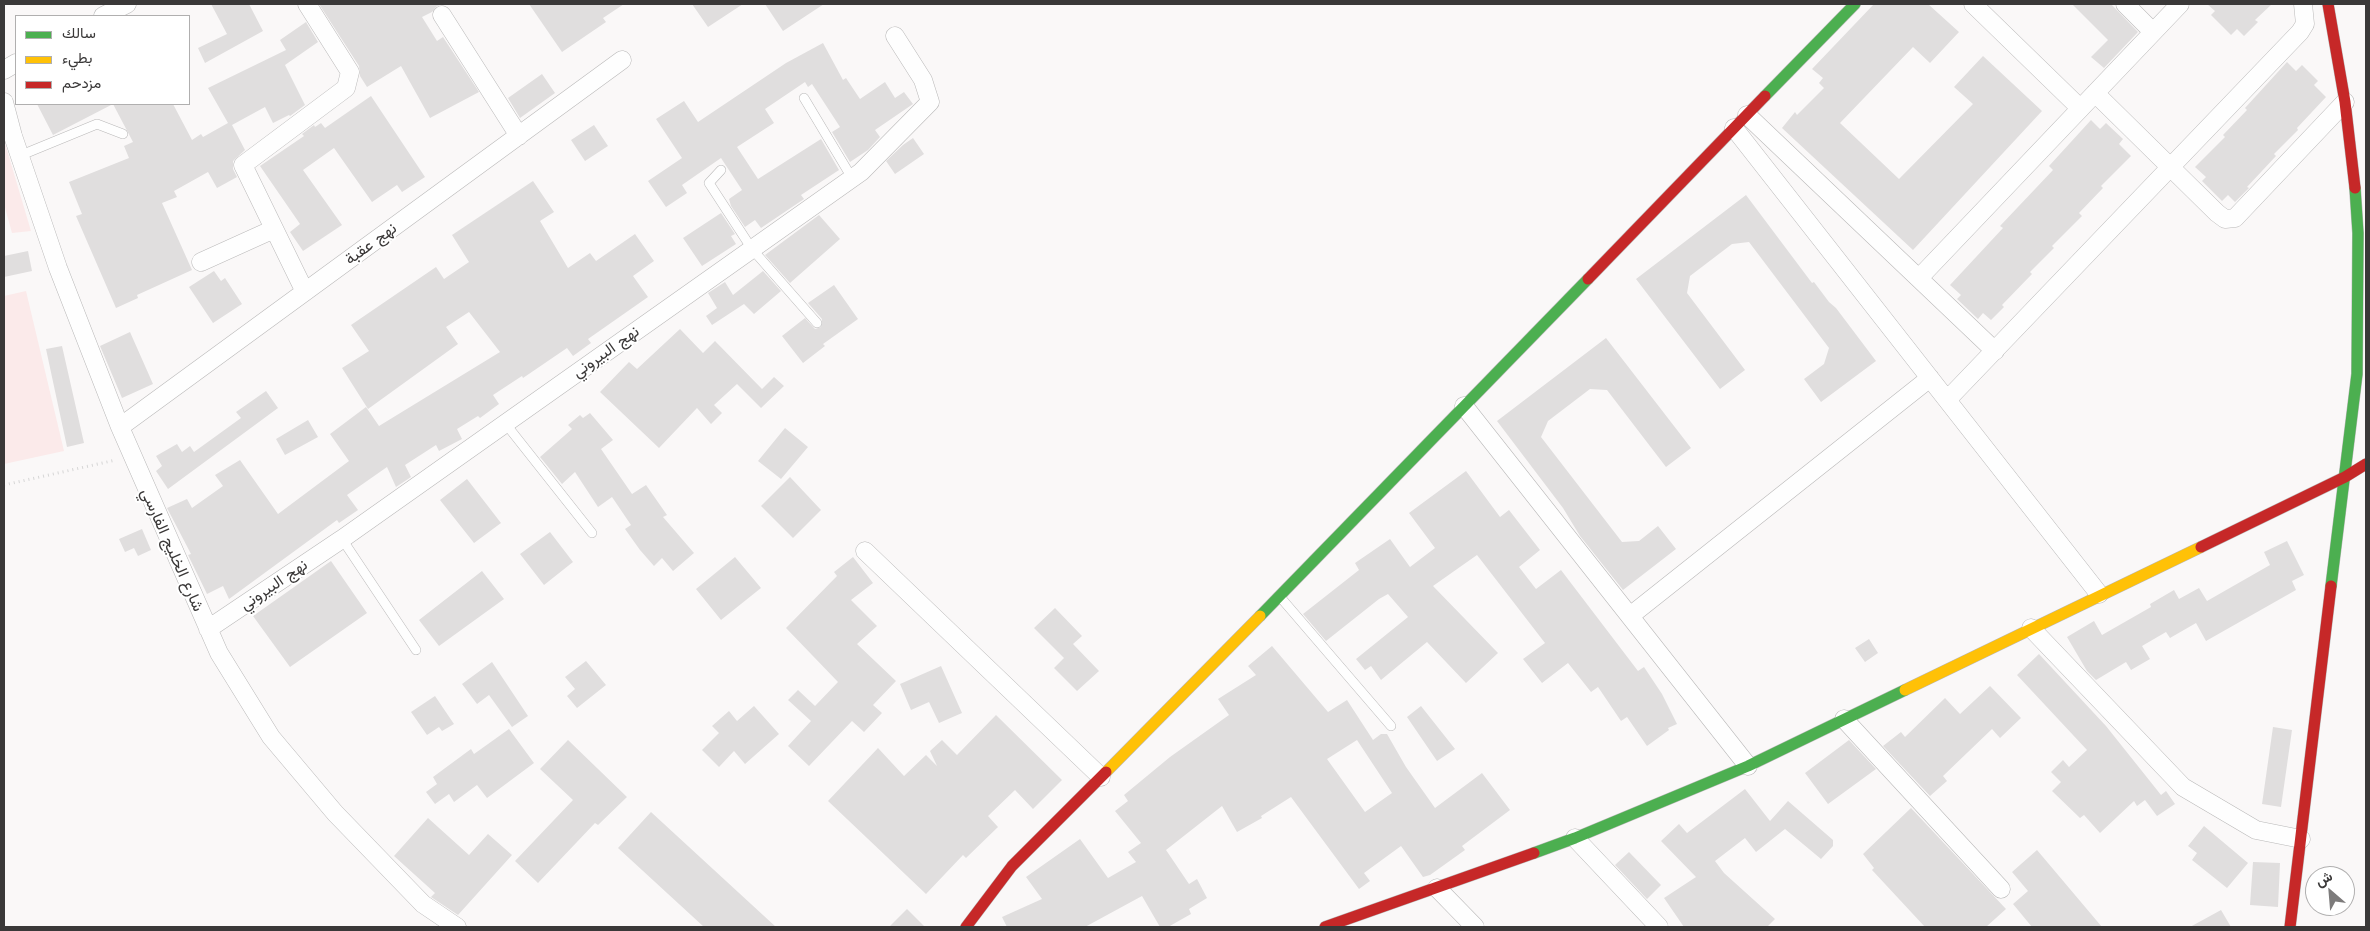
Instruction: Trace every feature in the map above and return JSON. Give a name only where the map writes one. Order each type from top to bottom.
[{"type":"street","points":[[105,15],[127,4]]},
{"type":"street","points":[[305,292],[243,165],[346,88],[350,72],[307,4]]},
{"type":"street","points":[[966,927],[1012,866],[1280,596],[1854,4]]},
{"type":"street","points":[[1972,4],[2080,108]]},
{"type":"street","points":[[2125,4],[2153,32]]},
{"type":"street","points":[[1919,278],[2180,4]]},
{"type":"street","points":[[1947,400],[2300,32],[2305,24],[2303,4]]},
{"type":"street","points":[[2290,927],[2357,374],[2359,301],[2355,184],[2346,102],[2328,4]]},
{"type":"street","points":[[442,15],[519,136]]},
{"type":"street","name":"نهج البيروني","points":[[208,629],[342,539],[861,172],[930,102],[923,80],[895,36]]},
{"type":"street","name":"نهج عقبة","points":[[120,427],[622,60]]},
{"type":"street","points":[[4,70],[15,64]]},
{"type":"street","points":[[2095,93],[2216,213],[2225,219],[2235,218],[2346,102]]},
{"type":"street","name":"شارع الخليج الفارسي","points":[[4,102],[19,156],[58,268],[120,427],[219,653],[271,737],[335,813],[423,904],[457,927]]},
{"type":"street","points":[[1747,114],[1995,351]]},
{"type":"street","points":[[1734,128],[2099,594]]},
{"type":"street","points":[[201,262],[274,228]]},
{"type":"street","points":[[1630,616],[1930,378]]},
{"type":"street","points":[[1464,406],[1748,766]]},
{"type":"street","points":[[1333,926],[1575,838],[1748,766],[2099,594],[2345,477],[2366,464]]},
{"type":"street","points":[[865,551],[1101,777]]},
{"type":"street","points":[[2031,628],[2183,787],[2256,830],[2301,839]]},
{"type":"street","points":[[1844,719],[2001,889]]},
{"type":"street","points":[[1575,838],[1658,927]]},
{"type":"street","points":[[1437,888],[1475,927]]},
{"type":"lane","points":[[804,98],[852,178]]},
{"type":"lane","points":[[19,156],[97,124],[123,134]]},
{"type":"lane","points":[[721,170],[709,183],[752,249],[816,323]]},
{"type":"lane","points":[[505,424],[592,533]]},
{"type":"lane","points":[[342,539],[416,650]]},
{"type":"lane","points":[[1280,596],[1391,726]]},
{"type":"path","points":[[4,485],[132,457]]},
{"type":"shaded area","points":[[4,140],[31,231],[12,233],[4,204]]},
{"type":"shaded area","points":[[26,291],[64,451],[4,464],[4,296]]},
{"type":"building","points":[[211,4],[249,4],[263,31],[205,63],[198,48],[227,34]]},
{"type":"building","points":[[319,4],[446,4],[437,6],[432,12],[422,17],[437,41],[443,37],[479,92],[430,118],[401,66],[367,87],[360,76],[359,66]]},
{"type":"building","points":[[529,4],[624,4],[603,18],[606,22],[562,52]]},
{"type":"building","points":[[692,4],[743,4],[708,27]]},
{"type":"building","points":[[765,4],[824,4],[783,31]]},
{"type":"building","points":[[1874,4],[1928,4],[1959,32],[1930,63],[1913,47],[1840,123],[1899,179],[1973,104],[1954,87],[1983,56],[2042,111],[1913,250],[1782,128],[1795,112],[1797,115],[1824,88],[1819,83],[1823,78],[1812,69]]},
{"type":"building","points":[[2072,4],[2111,4],[2138,32],[2104,68],[2091,57],[2108,40]]},
{"type":"building","points":[[2207,4],[2272,4],[2255,20],[2258,22],[2244,36],[2237,29],[2231,35],[2211,15],[2215,11]]},
{"type":"building","points":[[306,22],[318,42],[285,65],[305,105],[290,116],[273,123],[265,107],[232,125],[245,150],[233,161],[233,169],[237,177],[217,188],[208,172],[174,191],[177,197],[162,203],[192,270],[137,295],[138,298],[116,308],[76,216],[82,214],[69,182],[129,158],[124,146],[133,142],[114,105],[174,105],[192,140],[201,134],[203,137],[228,123],[208,88],[286,50],[280,40]]},
{"type":"building","points":[[823,43],[843,80],[846,78],[860,99],[885,82],[895,98],[904,92],[913,104],[875,130],[880,137],[868,150],[850,162],[832,132],[840,127],[812,84],[808,87],[805,82],[765,109],[774,123],[737,147],[758,179],[821,139],[839,170],[801,195],[804,199],[761,228],[755,220],[745,227],[731,206],[729,199],[742,190],[721,158],[682,185],[687,193],[666,207],[648,181],[682,158],[656,119],[684,101],[698,122],[786,63]]},
{"type":"building","points":[[2287,62],[2296,71],[2302,65],[2318,81],[2314,85],[2326,97],[2297,128],[2298,130],[2274,154],[2276,156],[2235,202],[2228,195],[2222,201],[2202,181],[2206,177],[2195,167],[2225,137],[2223,135],[2247,110],[2245,108]]},
{"type":"building","points":[[542,74],[555,93],[520,118],[508,98]]},
{"type":"building","points":[[371,96],[425,177],[402,192],[397,185],[372,202],[334,148],[303,170],[342,225],[303,251],[290,232],[300,224],[260,166],[304,136],[302,134],[314,125],[315,127],[321,123],[325,128]]},
{"type":"building","points":[[38,105],[111,105],[53,135]]},
{"type":"building","points":[[2091,120],[2100,129],[2106,123],[2123,139],[2119,144],[2131,156],[2101,186],[2103,188],[2079,213],[2082,216],[2052,246],[2054,248],[2030,272],[2032,274],[2002,305],[2004,307],[1991,320],[1983,313],[1978,319],[1957,299],[1961,295],[1950,285],[2003,228],[2000,226],[2053,170],[2049,166]]},
{"type":"building","points":[[594,125],[608,146],[585,161],[571,140]]},
{"type":"building","points":[[913,138],[924,154],[895,174],[886,161]]},
{"type":"building","points":[[533,181],[554,212],[540,221],[568,268],[590,253],[596,261],[635,234],[654,261],[633,276],[648,297],[588,339],[591,343],[573,356],[567,348],[523,378],[522,376],[493,395],[499,404],[480,418],[478,416],[457,429],[462,439],[439,451],[436,445],[405,465],[411,477],[396,487],[387,467],[347,495],[358,510],[339,523],[337,520],[229,599],[223,586],[207,594],[188,555],[191,554],[167,508],[187,499],[192,508],[223,486],[215,475],[240,460],[278,514],[349,461],[330,434],[366,407],[379,426],[500,352],[469,312],[446,327],[458,344],[368,409],[342,368],[369,351],[351,325],[436,267],[444,279],[469,262],[452,235]]},
{"type":"building","points":[[1746,195],[1812,283],[1814,282],[1836,308],[1876,361],[1821,402],[1804,379],[1824,364],[1829,348],[1749,242],[1732,244],[1690,276],[1687,293],[1745,370],[1720,389],[1636,279]]},
{"type":"building","points":[[721,213],[735,234],[731,236],[736,244],[702,266],[683,238]]},
{"type":"building","points":[[819,215],[840,239],[790,283],[765,255]]},
{"type":"building","points":[[28,251],[32,271],[4,277],[4,256]]},
{"type":"building","points":[[214,271],[221,281],[225,278],[242,304],[213,323],[189,287]]},
{"type":"building","points":[[763,271],[781,291],[754,314],[744,304],[712,325],[706,316],[717,308],[708,293],[725,282],[733,295]]},
{"type":"building","points":[[834,285],[858,319],[823,344],[825,346],[803,363],[782,336],[805,318],[815,329],[821,327],[822,319],[808,303]]},
{"type":"building","points":[[680,329],[703,353],[715,341],[762,389],[774,377],[784,386],[761,408],[737,384],[714,405],[722,413],[711,424],[697,408],[659,448],[600,392],[629,362],[637,369]]},
{"type":"building","points":[[130,332],[153,384],[122,398],[100,346]]},
{"type":"building","points":[[1606,338],[1691,448],[1666,467],[1607,390],[1590,389],[1548,421],[1541,437],[1622,542],[1639,541],[1658,526],[1676,549],[1623,590],[1580,536],[1563,508],[1497,421]]},
{"type":"building","points":[[62,346],[84,443],[67,447],[46,349]]},
{"type":"building","points":[[266,391],[278,408],[168,489],[156,471],[162,466],[156,456],[177,444],[182,452],[190,446],[194,452],[241,418],[236,412]]},
{"type":"building","points":[[590,413],[613,440],[601,449],[632,494],[646,485],[667,515],[663,517],[694,553],[673,571],[662,558],[654,566],[640,550],[625,529],[631,525],[612,497],[598,507],[575,472],[562,484],[540,457],[572,429],[568,425],[580,415],[583,418]]},
{"type":"building","points":[[308,420],[318,437],[285,455],[276,439]]},
{"type":"building","points":[[785,428],[808,447],[781,479],[758,461]]},
{"type":"building","points":[[1466,471],[1500,517],[1509,510],[1540,550],[1519,567],[1536,589],[1561,570],[1638,671],[1644,667],[1662,694],[1677,724],[1668,728],[1669,730],[1647,746],[1627,717],[1621,721],[1598,687],[1591,692],[1568,663],[1542,683],[1523,659],[1545,643],[1477,555],[1433,586],[1498,653],[1466,683],[1427,642],[1381,680],[1371,666],[1365,670],[1356,659],[1408,617],[1388,594],[1326,641],[1303,614],[1359,570],[1355,563],[1390,539],[1410,567],[1435,548],[1409,513]]},
{"type":"building","points":[[790,477],[821,510],[793,538],[761,506]]},
{"type":"building","points":[[467,479],[501,523],[474,543],[440,500]]},
{"type":"building","points":[[142,529],[151,550],[138,556],[134,548],[125,552],[119,539]]},
{"type":"building","points":[[550,532],[573,562],[544,585],[520,554]]},
{"type":"building","points":[[2287,541],[2304,575],[2292,581],[2296,590],[2206,641],[2196,623],[2170,638],[2166,632],[2142,646],[2150,659],[2131,670],[2126,662],[2096,680],[2087,671],[2067,637],[2094,621],[2102,635],[2151,607],[2150,604],[2174,590],[2179,599],[2199,588],[2207,601],[2270,565],[2264,552]]},
{"type":"building","points":[[735,557],[761,588],[721,620],[696,589]]},
{"type":"building","points":[[853,557],[873,583],[851,600],[877,626],[857,644],[896,681],[873,705],[882,713],[864,732],[852,721],[809,766],[788,746],[811,721],[788,700],[798,690],[815,706],[838,682],[786,628],[837,576],[834,572]]},
{"type":"building","points":[[331,561],[367,613],[290,667],[253,616]]},
{"type":"building","points":[[482,571],[504,599],[439,646],[419,620]]},
{"type":"building","points":[[1055,608],[1082,636],[1073,644],[1099,671],[1077,691],[1054,668],[1064,658],[1034,628]]},
{"type":"building","points":[[1869,639],[1878,653],[1865,662],[1855,648]]},
{"type":"building","points":[[1272,646],[1328,712],[1347,700],[1373,740],[1381,734],[1387,734],[1406,767],[1435,808],[1482,773],[1510,810],[1462,846],[1465,850],[1430,875],[1423,877],[1401,846],[1364,873],[1370,881],[1359,889],[1291,797],[1261,816],[1262,818],[1237,832],[1222,806],[1166,850],[1189,884],[1197,879],[1207,898],[1189,909],[1191,914],[1168,927],[1160,927],[1142,896],[1085,927],[1007,927],[1002,917],[1042,899],[1026,877],[1080,839],[1108,878],[1136,862],[1128,852],[1141,843],[1115,811],[1128,801],[1124,795],[1170,757],[1229,715],[1218,699],[1256,675],[1248,666]],"holes":[[[1357,740],[1392,793],[1365,812],[1327,759]]]},
{"type":"building","points":[[2039,654],[2106,726],[2161,795],[2166,791],[2175,804],[2157,816],[2145,800],[2137,806],[2134,801],[2100,833],[2084,815],[2080,818],[2052,791],[2061,782],[2051,772],[2063,760],[2069,767],[2087,750],[2017,675]]},
{"type":"building","points":[[586,661],[606,685],[577,708],[567,696],[575,689],[565,677]]},
{"type":"building","points":[[492,662],[528,716],[512,727],[489,695],[477,704],[462,684]]},
{"type":"building","points":[[941,666],[962,713],[939,723],[929,702],[911,710],[900,684]]},
{"type":"building","points":[[1990,686],[2021,718],[2000,738],[1992,729],[1943,776],[1947,781],[1930,796],[1883,746],[1901,732],[1905,737],[1945,698],[1960,714]]},
{"type":"building","points":[[435,696],[454,724],[442,731],[439,727],[427,735],[411,712]]},
{"type":"building","points":[[754,706],[779,734],[745,764],[734,751],[719,767],[702,750],[719,733],[712,726],[729,711],[737,721]]},
{"type":"building","points":[[1421,706],[1455,749],[1437,761],[1407,717]]},
{"type":"building","points":[[996,715],[1062,780],[1033,809],[1015,790],[988,816],[998,827],[966,858],[963,855],[926,894],[828,801],[878,748],[904,776],[926,755],[937,766],[930,751],[942,740],[957,755]]},
{"type":"building","points":[[2273,727],[2292,730],[2281,807],[2262,804]]},
{"type":"building","points":[[509,729],[534,763],[487,798],[477,785],[454,802],[449,794],[435,804],[426,792],[437,784],[433,777],[471,749],[474,754]]},
{"type":"building","points":[[568,740],[627,797],[598,825],[595,823],[538,883],[515,861],[573,800],[540,769]]},
{"type":"building","points":[[1849,740],[1876,769],[1828,804],[1805,773]]},
{"type":"building","points":[[1745,789],[1770,821],[1788,801],[1833,840],[1833,846],[1821,859],[1785,829],[1756,852],[1745,838],[1715,861],[1724,873],[1775,919],[1767,927],[1684,927],[1664,898],[1696,877],[1661,841],[1679,824],[1687,833]]},
{"type":"building","points":[[1911,808],[2006,909],[1986,927],[1925,927],[1872,870],[1874,868],[1863,854]]},
{"type":"building","points":[[651,812],[776,927],[704,927],[618,848]]},
{"type":"building","points":[[428,818],[469,855],[488,834],[512,855],[458,915],[431,897],[435,893],[394,856]]},
{"type":"building","points":[[2204,826],[2248,863],[2227,888],[2192,860],[2197,853],[2188,846]]},
{"type":"building","points":[[2037,850],[2102,927],[2032,927],[2013,904],[2028,891],[2012,872]]},
{"type":"building","points":[[1629,852],[1661,885],[1647,899],[1615,865]]},
{"type":"building","points":[[2253,862],[2280,863],[2278,907],[2250,905]]},
{"type":"building","points":[[907,909],[925,927],[889,927]]},
{"type":"building","points":[[2221,910],[2231,927],[2190,927]]},
{"type":"traffic: fast","points":[[1765,96],[1855,4]]},
{"type":"traffic: fast","points":[[2331,586],[2357,374],[2358,233],[2355,188]]},
{"type":"traffic: fast","points":[[1260,616],[1588,279]]},
{"type":"traffic: fast","points":[[1534,853],[1575,838],[1748,766],[1905,690]]},
{"type":"traffic: slow","points":[[1905,690],[2201,547]]},
{"type":"traffic: slow","points":[[1106,772],[1260,616]]},
{"type":"traffic: jam","points":[[2328,4],[2345,102],[2355,188]]},
{"type":"traffic: jam","points":[[1588,279],[1765,96]]},
{"type":"traffic: jam","points":[[2201,547],[2345,477],[2366,464]]},
{"type":"traffic: jam","points":[[2290,927],[2331,586]]},
{"type":"traffic: jam","points":[[966,927],[1012,866],[1106,772]]},
{"type":"traffic: jam","points":[[1325,927],[1534,853]]}]
